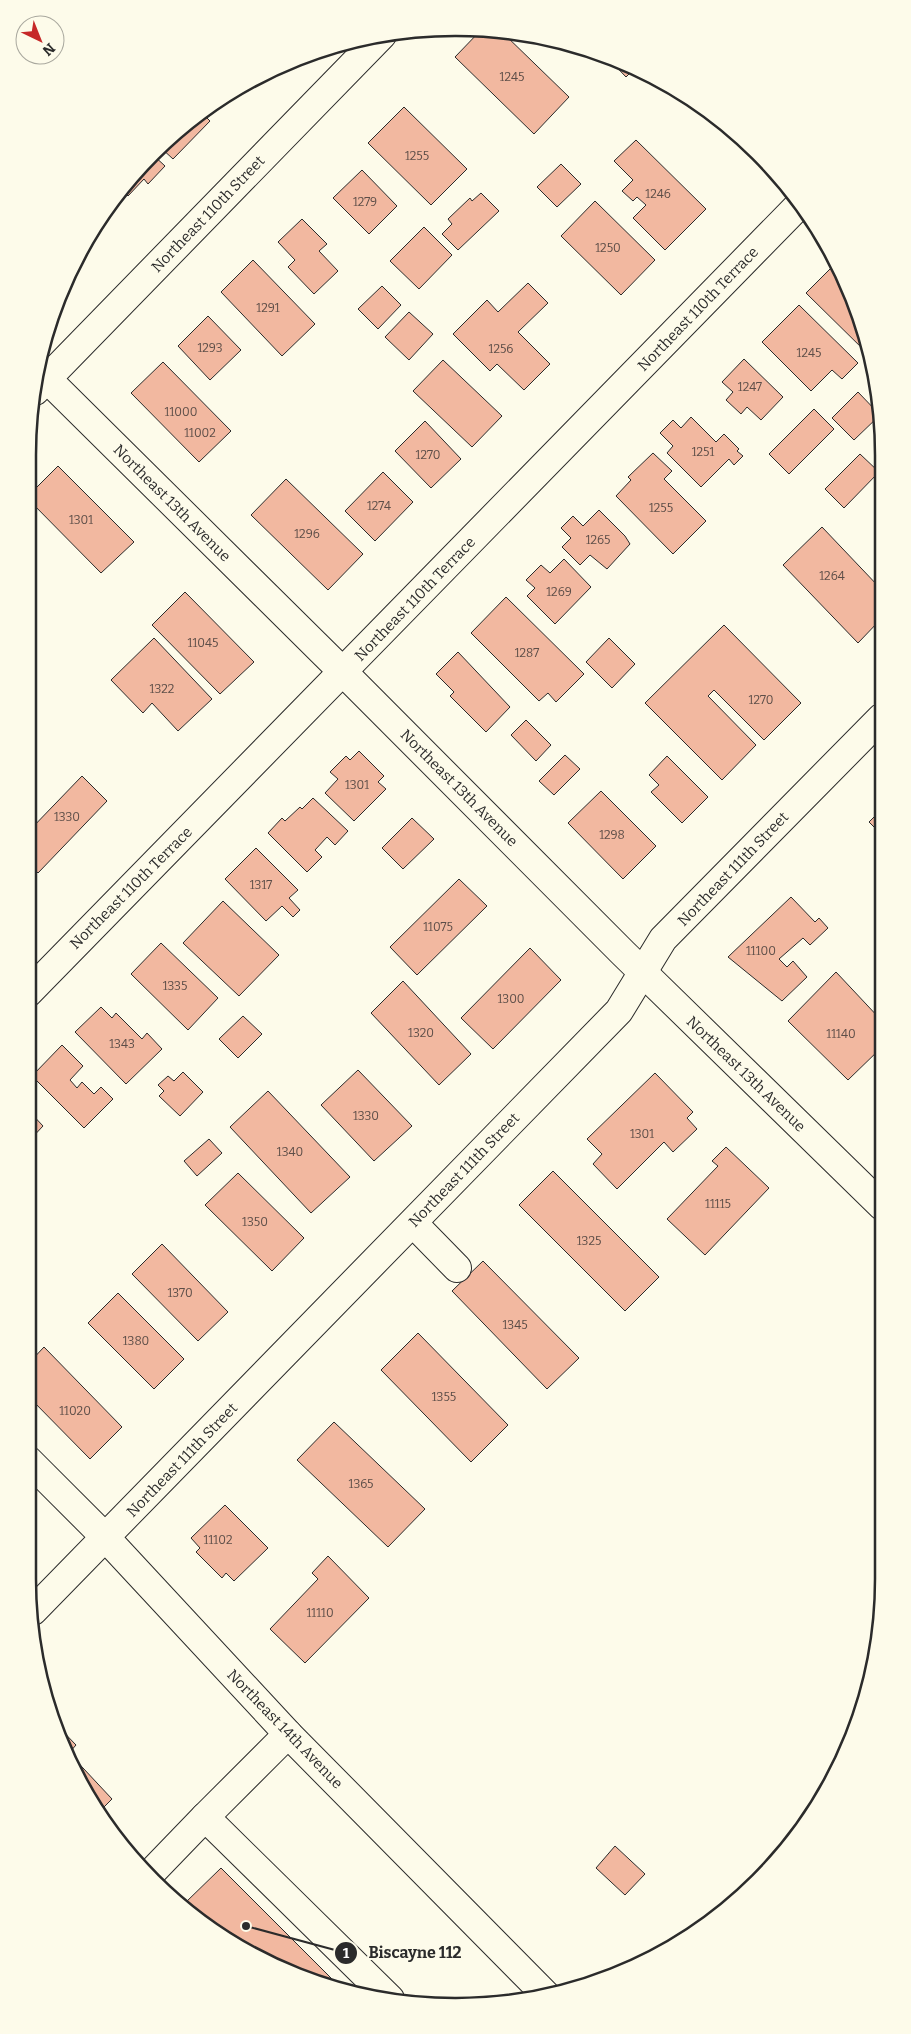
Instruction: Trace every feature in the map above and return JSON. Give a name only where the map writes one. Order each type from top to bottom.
[{"type":"street","name":"Northeast 110th Street","points":[[44,375],[373,44]]},
{"type":"street","name":"Northeast 110th Terrace","points":[[36,985],[795,210]]},
{"type":"street","name":"Northeast 13th Avenue","points":[[43,383],[343,672],[643,973],[875,1199]]},
{"type":"street","name":"Northeast 111th Street","points":[[37,1607],[413,1224],[618,1011],[663,940],[875,724]]},
{"type":"street","points":[[413,1224],[457,1268]]},
{"type":"street","name":"Northeast 14th Avenue","points":[[36,1468],[106,1538],[288,1734],[540,1989]]},
{"type":"street","points":[[154,1870],[288,1734]]},
{"type":"street","points":[[205,1818],[382,1991]]},
{"type":"building","points":[[475,37],[510,40],[569,97],[534,134],[455,57]]},
{"type":"building","points":[[618,69],[629,74],[626,77]]},
{"type":"building","points":[[404,107],[467,169],[431,205],[368,143]]},
{"type":"building","points":[[207,118],[210,121],[173,159],[166,152]]},
{"type":"building","points":[[636,140],[706,209],[665,250],[633,218],[646,205],[637,197],[633,201],[622,191],[633,180],[614,161]]},
{"type":"building","points":[[158,160],[165,166],[148,184],[144,179],[128,196],[140,179]]},
{"type":"building","points":[[561,164],[581,184],[557,207],[537,187]]},
{"type":"building","points":[[362,170],[397,206],[369,234],[333,198]]},
{"type":"building","points":[[481,193],[499,211],[458,250],[442,234],[452,224],[448,219],[470,198],[472,201]]},
{"type":"building","points":[[595,201],[655,260],[621,295],[561,236]]},
{"type":"building","points":[[302,219],[327,244],[319,251],[338,271],[314,294],[288,267],[295,260],[278,242]]},
{"type":"building","points":[[424,227],[452,255],[419,289],[390,261]]},
{"type":"building","points":[[253,260],[315,324],[282,356],[221,292]]},
{"type":"building","points":[[831,268],[853,321],[860,346],[806,293]]},
{"type":"building","points":[[528,283],[548,303],[518,332],[550,364],[524,390],[497,364],[490,371],[453,334],[487,300],[498,312]]},
{"type":"building","points":[[382,286],[401,305],[378,329],[358,309]]},
{"type":"building","points":[[799,305],[858,363],[842,379],[832,370],[811,391],[762,342]]},
{"type":"building","points":[[409,312],[433,334],[409,360],[385,337]]},
{"type":"building","points":[[208,316],[241,350],[210,380],[178,346]]},
{"type":"building","points":[[744,359],[783,397],[761,420],[747,407],[741,414],[726,400],[733,392],[722,382]]},
{"type":"building","points":[[443,360],[502,416],[472,447],[413,391]]},
{"type":"building","points":[[163,362],[231,431],[199,462],[131,393]]},
{"type":"building","points":[[858,392],[872,406],[873,421],[854,440],[832,418]]},
{"type":"building","points":[[814,409],[834,429],[789,474],[769,454]]},
{"type":"building","points":[[691,417],[716,442],[724,434],[739,449],[737,451],[743,456],[734,465],[729,459],[701,487],[667,453],[673,446],[660,433],[673,420],[681,428]]},
{"type":"building","points":[[425,421],[461,459],[431,488],[395,451]]},
{"type":"building","points":[[653,453],[672,471],[664,479],[706,521],[673,554],[616,496],[631,480],[628,477]]},
{"type":"building","points":[[860,454],[875,468],[875,476],[844,508],[825,489]]},
{"type":"building","points":[[58,466],[134,542],[101,573],[36,507],[36,488]]},
{"type":"building","points":[[383,472],[413,502],[375,541],[345,511]]},
{"type":"building","points":[[286,479],[363,554],[328,590],[251,515]]},
{"type":"building","points":[[599,510],[625,536],[630,544],[607,569],[590,555],[580,565],[562,547],[571,538],[561,528],[573,516],[583,526]]},
{"type":"building","points":[[822,527],[875,583],[875,625],[858,643],[783,565]]},
{"type":"building","points":[[564,559],[591,587],[555,624],[527,596],[535,588],[526,580],[541,565],[550,573]]},
{"type":"building","points":[[185,592],[254,662],[220,694],[152,625]]},
{"type":"building","points":[[506,597],[584,674],[556,702],[548,693],[539,701],[471,633]]},
{"type":"building","points":[[724,625],[801,703],[764,740],[714,690],[708,696],[756,745],[722,780],[645,703]]},
{"type":"building","points":[[154,638],[212,699],[178,731],[152,703],[143,713],[111,680]]},
{"type":"building","points":[[609,638],[635,664],[612,688],[586,662]]},
{"type":"building","points":[[458,652],[510,707],[486,732],[450,696],[454,692],[436,674]]},
{"type":"building","points":[[526,720],[551,745],[536,761],[511,735]]},
{"type":"building","points":[[359,751],[384,776],[378,782],[386,789],[354,821],[325,793],[338,779],[330,772],[346,756],[350,760]]},
{"type":"building","points":[[565,755],[580,769],[554,795],[539,781]]},
{"type":"building","points":[[667,756],[708,797],[682,823],[651,792],[659,785],[649,775]]},
{"type":"building","points":[[82,776],[107,801],[38,873],[36,871],[36,824]]},
{"type":"building","points":[[601,791],[656,846],[623,879],[568,823]]},
{"type":"building","points":[[313,798],[348,831],[335,845],[327,837],[315,850],[322,857],[307,872],[268,833],[282,818],[285,821],[300,807],[302,809]]},
{"type":"building","points":[[875,816],[875,828],[869,822]]},
{"type":"building","points":[[412,818],[434,839],[403,869],[382,848]]},
{"type":"building","points":[[256,848],[298,890],[289,898],[300,910],[293,917],[282,906],[266,921],[225,879]]},
{"type":"building","points":[[459,879],[487,906],[417,975],[390,947]]},
{"type":"building","points":[[791,897],[815,922],[819,918],[828,928],[810,945],[803,938],[779,959],[787,967],[793,961],[807,977],[782,1001],[728,957]]},
{"type":"building","points":[[223,901],[279,955],[239,996],[183,943]]},
{"type":"building","points":[[161,943],[218,998],[188,1030],[131,974]]},
{"type":"building","points":[[530,948],[561,980],[493,1049],[461,1018]]},
{"type":"building","points":[[836,972],[875,1014],[875,1054],[848,1080],[788,1021]]},
{"type":"building","points":[[403,981],[471,1054],[439,1085],[371,1013]]},
{"type":"building","points":[[101,1007],[112,1018],[116,1013],[142,1039],[147,1033],[162,1049],[126,1084],[75,1032]]},
{"type":"building","points":[[243,1016],[262,1034],[238,1058],[219,1039]]},
{"type":"building","points":[[62,1045],[83,1066],[70,1080],[77,1088],[82,1082],[94,1094],[101,1087],[113,1099],[84,1128],[36,1080],[36,1072]]},
{"type":"building","points":[[358,1070],[412,1126],[374,1161],[321,1105]]},
{"type":"building","points":[[183,1072],[203,1092],[180,1116],[159,1096],[164,1091],[158,1085],[168,1076],[174,1081]]},
{"type":"building","points":[[655,1073],[693,1112],[687,1118],[697,1129],[673,1152],[664,1142],[617,1189],[593,1164],[602,1154],[587,1139]]},
{"type":"building","points":[[268,1091],[350,1177],[311,1213],[230,1127]]},
{"type":"building","points":[[36,1119],[43,1126],[36,1133]]},
{"type":"building","points":[[209,1139],[222,1153],[197,1176],[184,1161]]},
{"type":"building","points":[[726,1147],[769,1188],[705,1255],[667,1219],[718,1166],[712,1161]]},
{"type":"building","points":[[553,1171],[659,1277],[625,1311],[519,1205]]},
{"type":"building","points":[[238,1173],[304,1238],[272,1271],[205,1205]]},
{"type":"building","points":[[162,1244],[228,1312],[198,1341],[132,1274]]},
{"type":"building","points":[[483,1261],[579,1358],[547,1389],[452,1291]]},
{"type":"building","points":[[118,1293],[184,1359],[154,1389],[88,1323]]},
{"type":"building","points":[[418,1333],[508,1425],[471,1462],[381,1370]]},
{"type":"building","points":[[44,1347],[122,1427],[90,1459],[36,1404],[36,1356]]},
{"type":"building","points":[[334,1422],[425,1509],[388,1547],[297,1460]]},
{"type":"building","points":[[225,1505],[268,1548],[234,1581],[226,1573],[222,1578],[196,1552],[200,1548],[191,1538]]},
{"type":"building","points":[[328,1556],[369,1598],[305,1663],[270,1629],[318,1579],[312,1573]]},
{"type":"building","points":[[67,1735],[76,1745],[72,1749]]},
{"type":"building","points":[[79,1763],[112,1799],[104,1807]]},
{"type":"building","points":[[615,1846],[645,1874],[625,1895],[596,1868]]},
{"type":"building","points":[[221,1868],[332,1979],[270,1955],[223,1927],[187,1901]]},
{"type":"place","name":"Biscayne 112","points":[[246,1926]]}]
